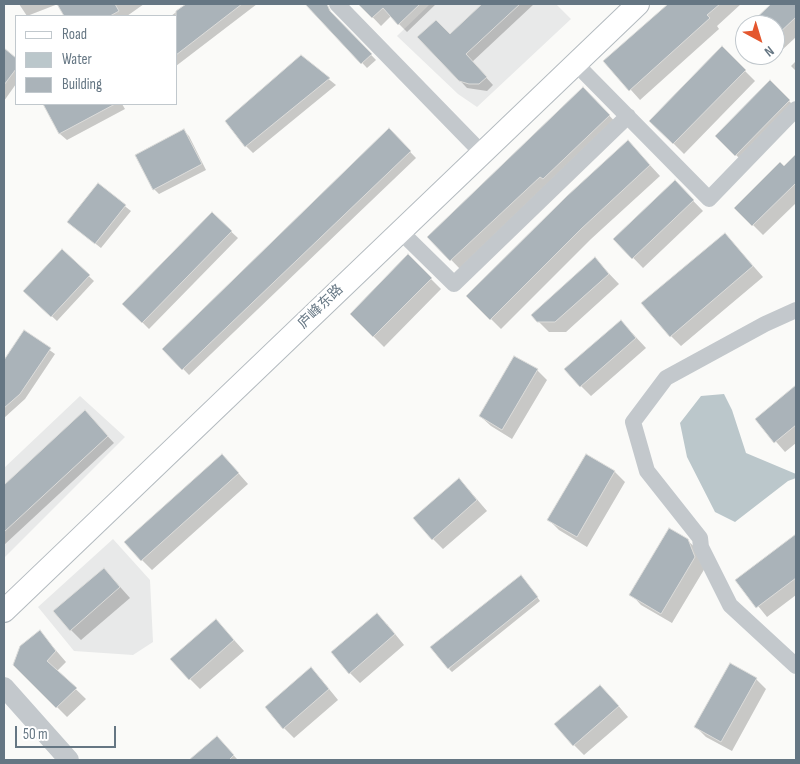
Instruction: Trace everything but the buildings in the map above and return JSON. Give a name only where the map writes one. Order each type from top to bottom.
[{"type":"main road","name":"庐峰东路","points":[[4,611],[638,4]]},
{"type":"street","points":[[337,4],[482,153]]},
{"type":"street","points":[[576,64],[709,199],[796,109]]},
{"type":"street","points":[[400,232],[454,284],[628,116]]},
{"type":"street","points":[[796,310],[765,324],[666,378],[633,422],[647,470],[700,538],[701,546],[730,605],[796,666]]},
{"type":"street","points":[[4,687],[69,760]]},
{"type":"shaded area","points":[[430,4],[556,4],[571,19],[477,107],[458,94],[397,36]]},
{"type":"shaded area","points":[[80,396],[125,437],[4,558],[4,468]]},
{"type":"shaded area","points":[[113,539],[150,580],[153,642],[133,655],[74,651],[38,607]]},
{"type":"water","points":[[724,394],[732,410],[746,453],[796,474],[796,478],[788,481],[735,522],[715,512],[687,457],[680,423],[701,396]]}]
